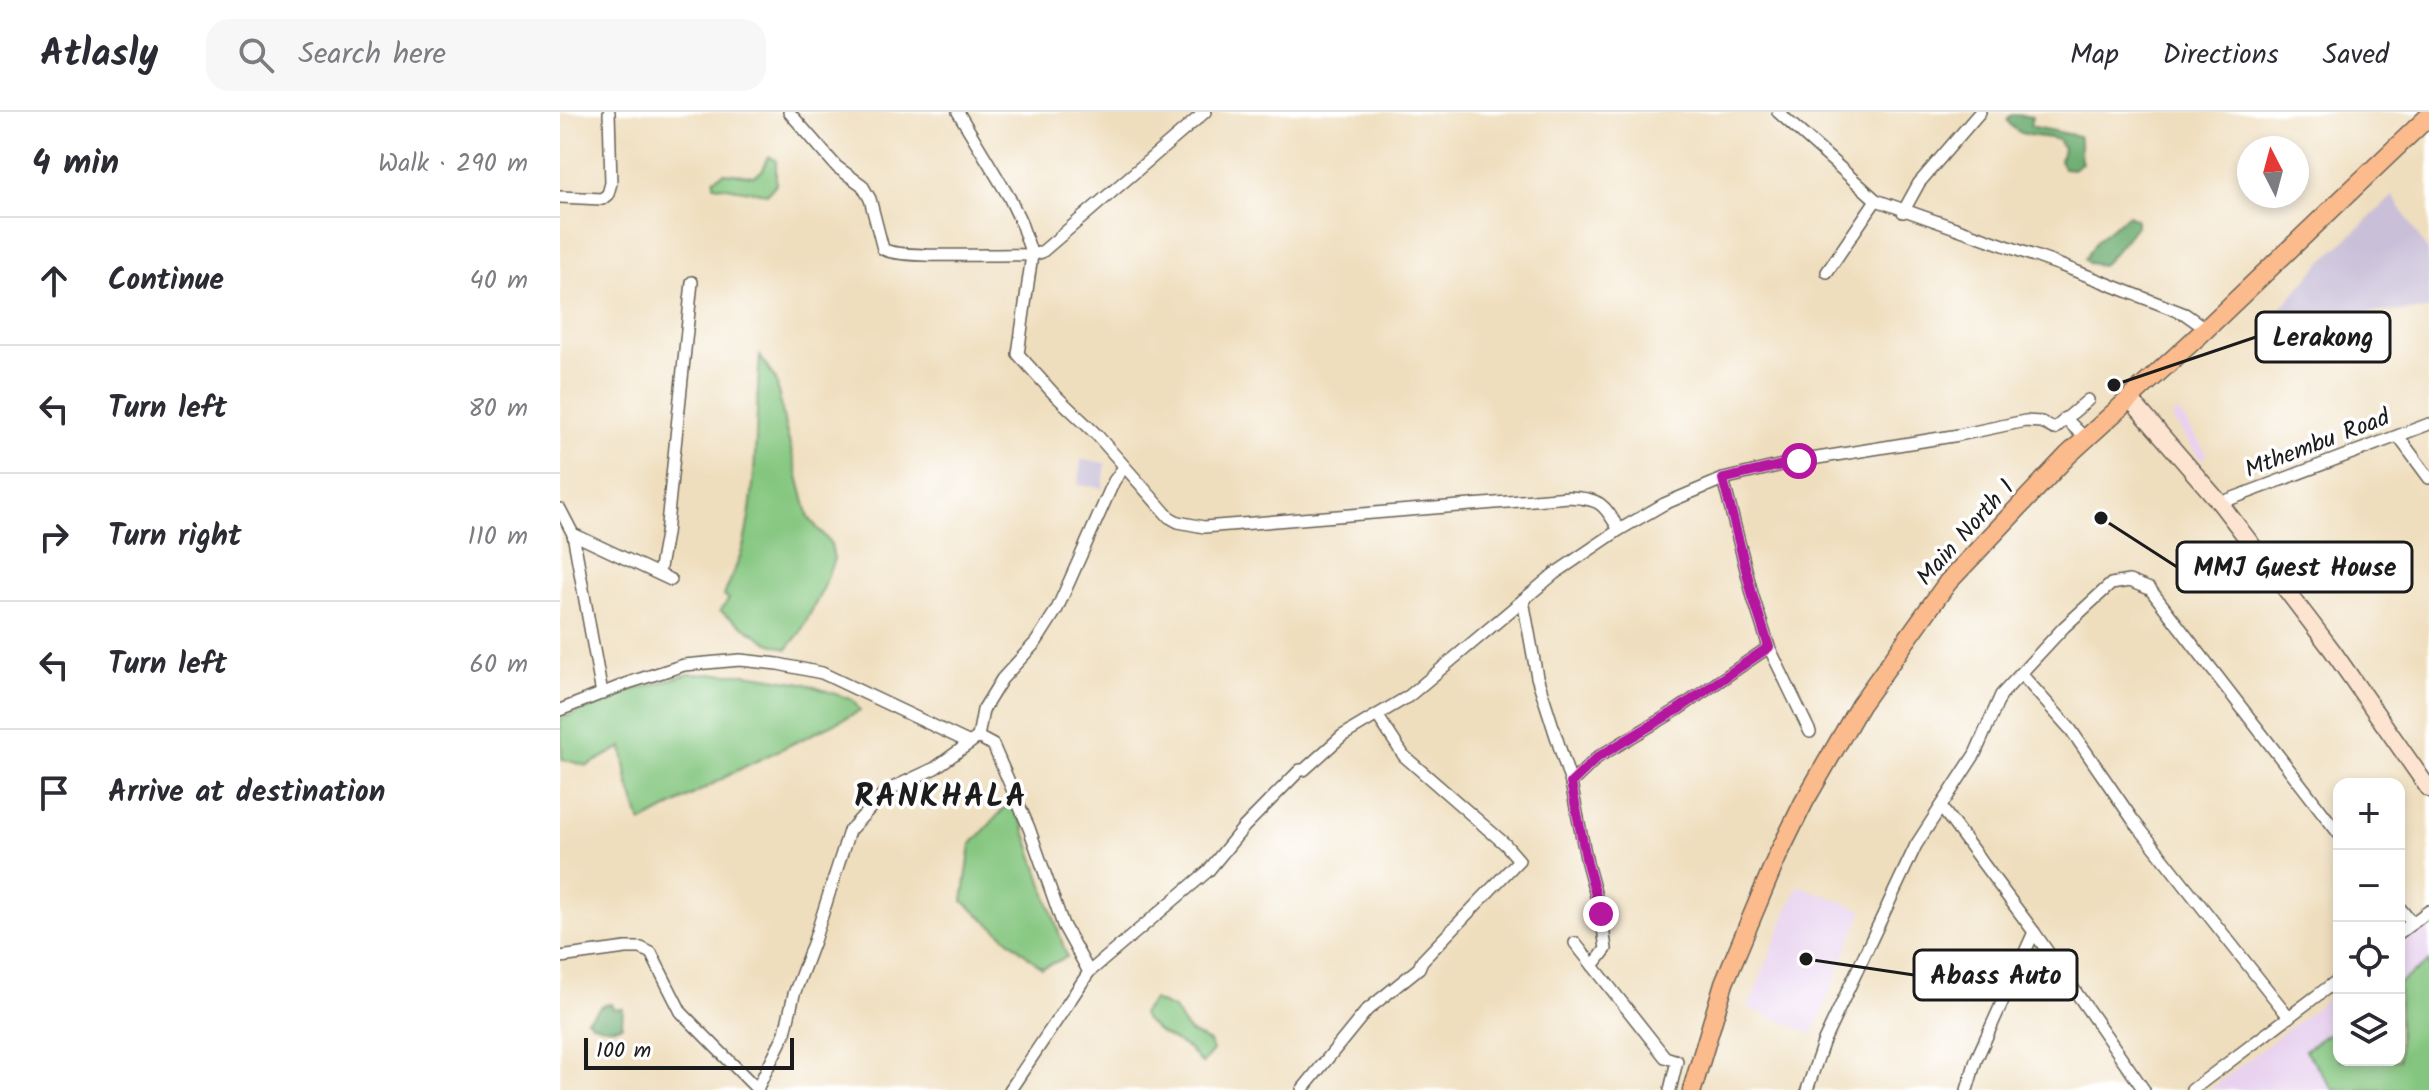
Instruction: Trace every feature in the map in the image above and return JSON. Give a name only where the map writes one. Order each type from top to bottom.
[{"type":"main road","name":"Main North 1","points":[[1692,1090],[1724,983],[1777,857],[1804,802],[1860,705],[1948,582],[2086,439],[2429,116]]},
{"type":"street","points":[[560,197],[602,199],[608,194],[611,171],[609,112]]},
{"type":"street","points":[[789,112],[837,167],[862,185],[870,199],[883,249],[890,253],[1032,255],[1042,252],[1059,239],[1205,112]]},
{"type":"street","points":[[958,112],[1009,197],[1032,255],[1018,354],[1097,435],[1169,517],[1195,526],[1284,522],[1569,497],[1589,498],[1606,507],[1619,530]]},
{"type":"street","points":[[1778,112],[1876,200],[2060,265],[2185,314],[2206,329]]},
{"type":"street","points":[[1903,212],[1919,183],[1980,112]]},
{"type":"street","points":[[1827,272],[1876,200]]},
{"type":"street","points":[[659,573],[666,534],[692,282]]},
{"type":"street","points":[[2130,399],[2220,503],[2332,650],[2429,789]]},
{"type":"street","points":[[1012,1089],[1089,972],[1208,871],[1244,827],[1300,770],[1304,770],[1342,736],[1409,696],[1554,574],[1619,530],[1664,504],[1723,479],[1799,461],[2025,421],[2041,422],[2054,429],[2088,400]]},
{"type":"street","points":[[2065,418],[2086,439]]},
{"type":"street","name":"Mthembu Road","points":[[2220,503],[2429,424]]},
{"type":"street","points":[[2398,436],[2429,478]]},
{"type":"street","points":[[560,957],[626,948],[641,948],[651,953],[681,1012],[758,1089],[785,1033],[794,994],[849,831],[886,791],[935,768],[974,740],[983,710],[1002,679],[1036,642],[1057,609],[1114,481],[1124,467]]},
{"type":"street","points":[[1723,479],[1769,647],[1810,732]]},
{"type":"street","points":[[560,509],[573,534],[602,694]]},
{"type":"street","points":[[573,534],[671,580]]},
{"type":"street","points":[[1807,1090],[1823,1043],[1916,845],[1975,754],[2001,695],[2064,627],[2111,584],[2129,581],[2150,589],[2333,826]]},
{"type":"street","points":[[1523,600],[1537,677],[1571,783],[1601,914],[1606,949],[1593,966]]},
{"type":"street","points":[[1571,783],[1598,757],[1677,710],[1769,647]]},
{"type":"street","points":[[560,710],[684,665],[740,660],[822,673],[974,740],[993,745],[1029,828],[1063,925],[1089,972]]},
{"type":"street","points":[[2022,675],[2071,730],[2133,820],[2289,1017]]},
{"type":"street","points":[[1302,1090],[1367,1010],[1419,968],[1422,961],[1519,860],[1505,844],[1404,756],[1377,715]]},
{"type":"street","points":[[1941,807],[2034,932],[2144,1090]]},
{"type":"street","points":[[2405,928],[2429,911]]},
{"type":"street","points":[[2405,914],[2412,923]]},
{"type":"street","points":[[1967,1090],[1976,1060],[2034,932]]},
{"type":"street","points":[[1575,943],[1665,1057],[1677,1061],[1670,1090]]},
{"type":"street","points":[[2192,1090],[2333,984]]},
{"type":"shaded area","points":[[2393,196],[2429,253],[2429,310],[2289,316],[2281,308],[2322,262]]},
{"type":"shaded area","points":[[2179,412],[2208,455],[2201,460],[2171,417]]},
{"type":"shaded area","points":[[1081,460],[1106,463],[1103,488],[1078,485]]},
{"type":"shaded area","points":[[1798,885],[1863,910],[1813,1034],[1748,1008]]},
{"type":"shaded area","points":[[2429,921],[2429,1090],[2209,1090],[2333,995],[2333,1066],[2405,1066],[2405,939]]},
{"type":"green space","points":[[2013,114],[2032,117],[2030,126],[2079,136],[2082,163],[2073,169],[2064,168],[2060,161],[2063,148],[2058,140],[2016,130],[2007,119]]},
{"type":"green space","points":[[768,156],[776,160],[776,184],[767,194],[714,185],[714,179],[724,173],[754,176],[763,170]]},
{"type":"green space","points":[[2128,215],[2136,219],[2136,226],[2120,247],[2102,265],[2088,263],[2085,259],[2098,239]]},
{"type":"green space","points":[[760,356],[776,380],[809,518],[831,544],[834,559],[823,589],[800,633],[787,649],[769,643],[720,611],[729,599],[724,596],[742,550],[749,520]]},
{"type":"green space","points":[[689,674],[746,674],[803,683],[853,700],[860,711],[742,768],[641,823],[628,782],[622,747],[587,766],[562,759],[560,719],[631,691]]},
{"type":"green space","points":[[1009,803],[1022,822],[1067,957],[1042,968],[963,901],[971,845]]},
{"type":"green space","points":[[2429,962],[2429,1090],[2334,1090],[2305,1050],[2333,1030],[2333,1066],[2405,1066],[2405,979]]},
{"type":"green space","points":[[1153,1000],[1174,1009],[1190,1032],[1209,1042],[1213,1051],[1202,1064],[1188,1048],[1160,1033],[1144,1019],[1142,1013]]},
{"type":"green space","points":[[611,1004],[613,1008],[623,1009],[622,1025],[603,1027],[587,1019],[603,1005]]},
{"type":"place","name":"Lerakong","points":[[2114,385]]},
{"type":"place","name":"MMJ Guest House","points":[[2101,518]]},
{"type":"place","name":"Abass Auto","points":[[1806,959]]},
{"type":"district","name":"RANKHALA","points":[[941,795]]},
{"type":"route","points":[[1601,914],[1571,783],[1598,757],[1677,710],[1769,647],[1723,479],[1799,461]]}]
